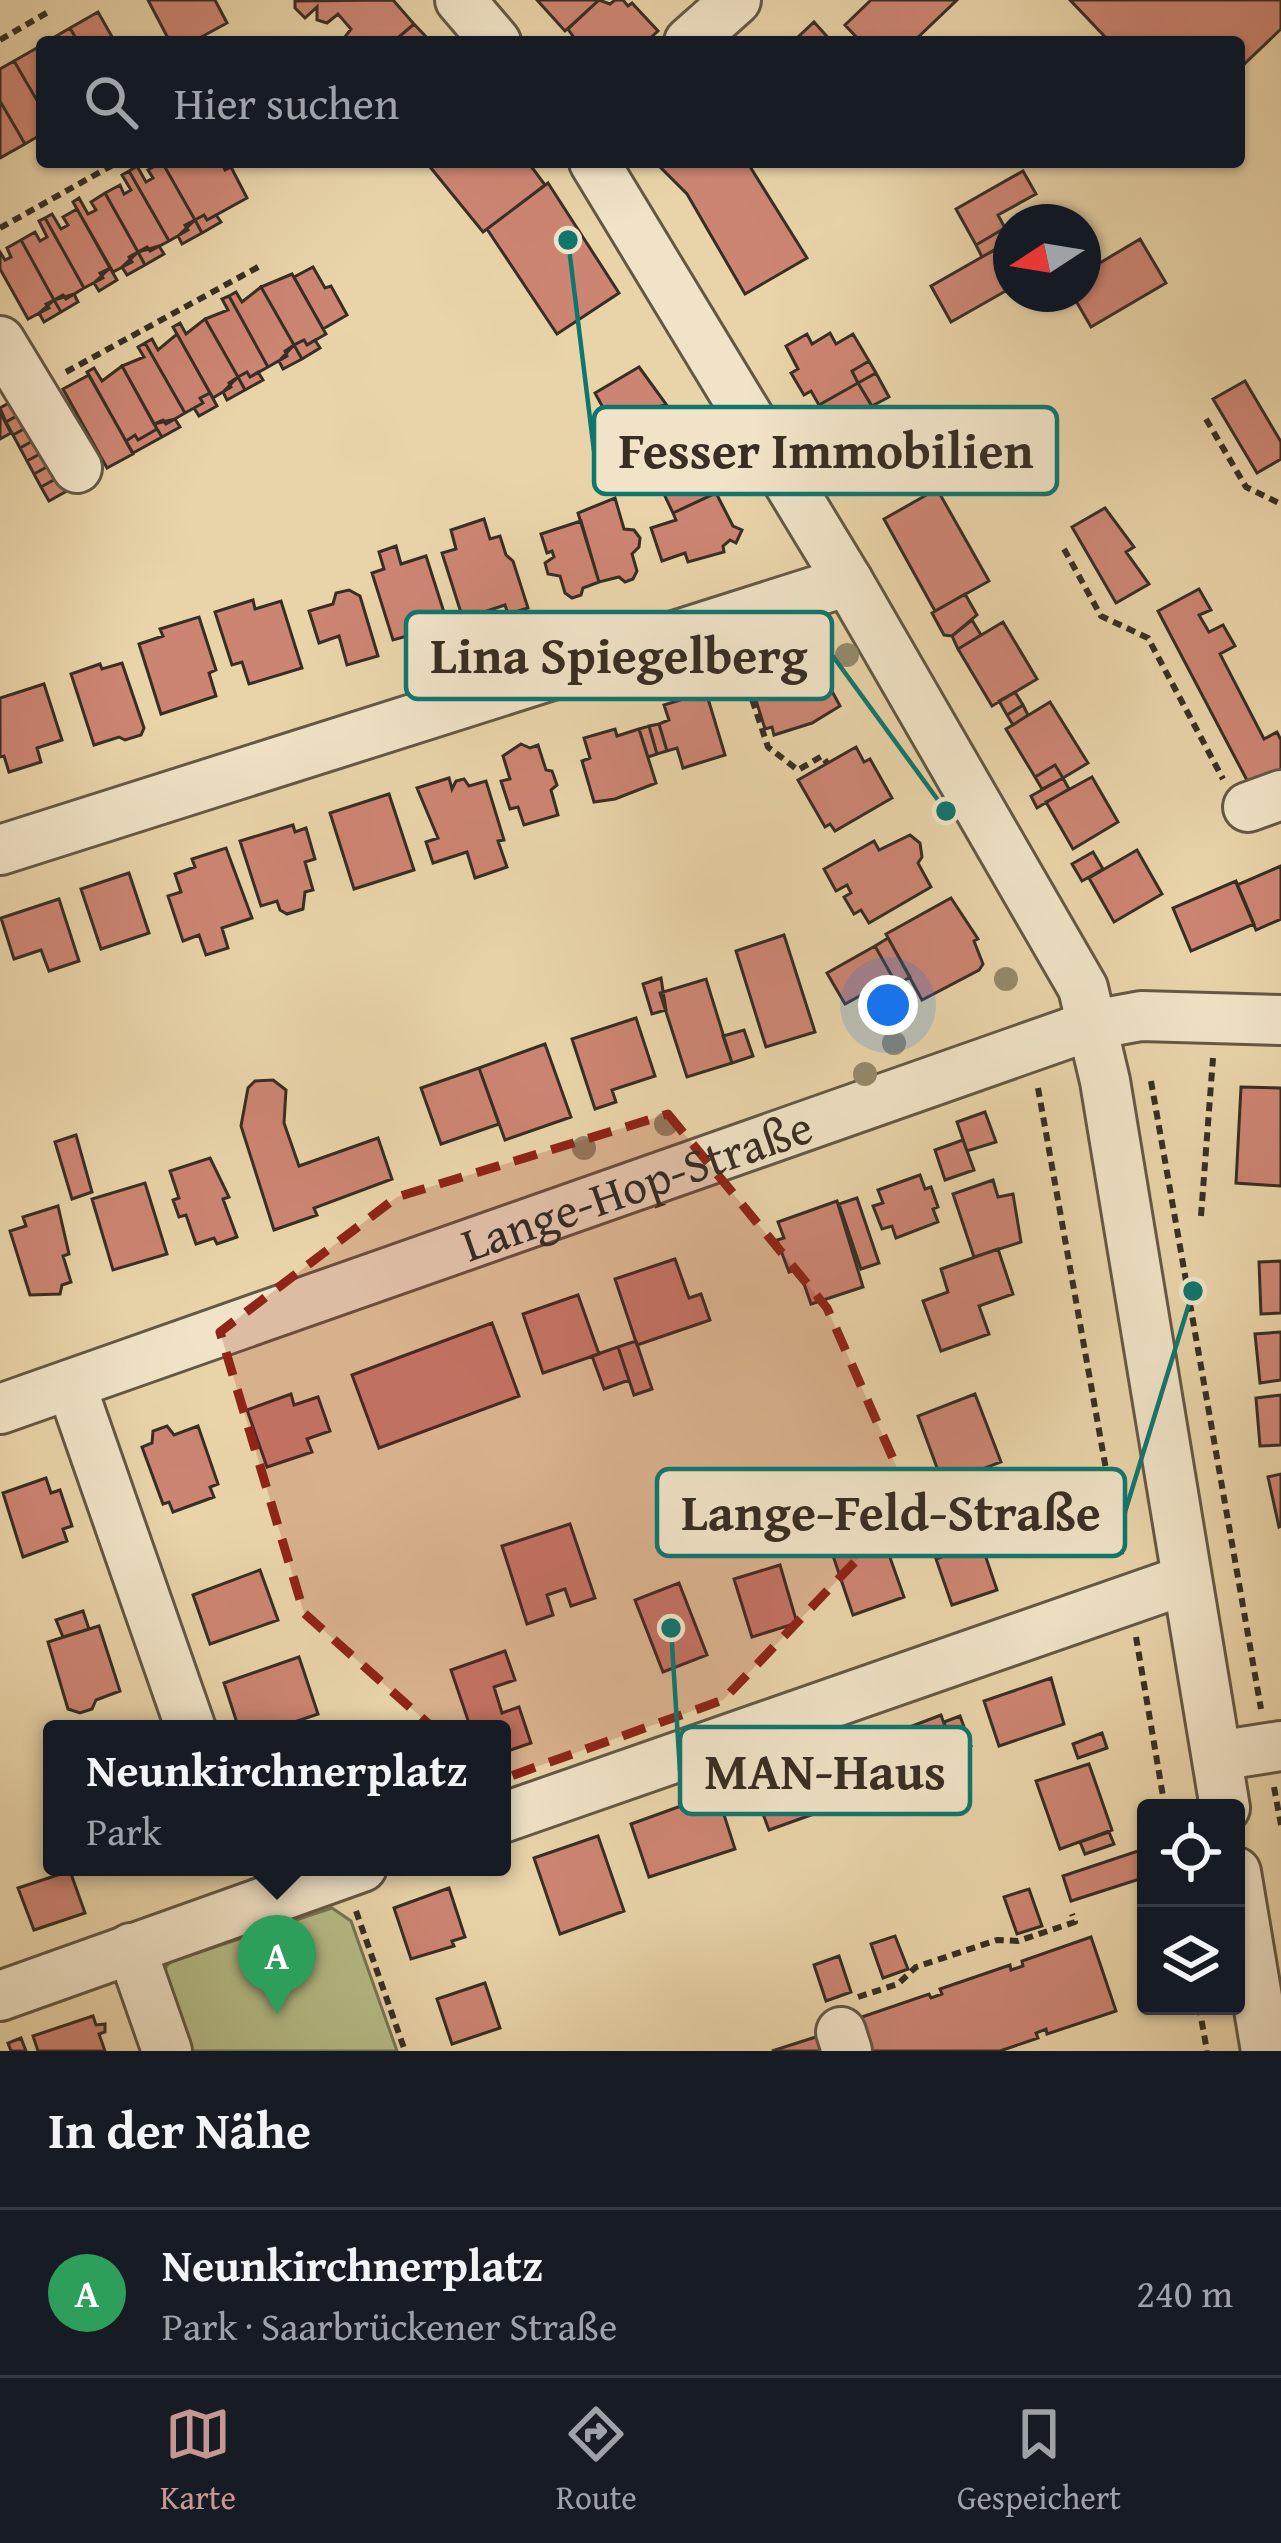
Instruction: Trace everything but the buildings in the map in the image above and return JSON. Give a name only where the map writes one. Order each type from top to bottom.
[{"type":"street","points":[[695,36],[736,0]]},
{"type":"street","points":[[598,168],[848,581],[1083,988],[1105,1081],[1224,1799]]},
{"type":"street","points":[[0,341],[77,469]]},
{"type":"street","points":[[0,850],[848,581]]},
{"type":"street","name":"Lange-Hop-Straße","points":[[0,1409],[1092,1025],[1141,1016],[1281,1020]]},
{"type":"street","points":[[71,1385],[188,1720]]},
{"type":"street","points":[[511,1815],[1185,1580]]},
{"type":"street","points":[[1217,1756],[1274,1747]]},
{"type":"street","points":[[0,1996],[131,1948],[246,1886],[312,1876]]},
{"type":"street","points":[[1242,1907],[1266,2051]]},
{"type":"street","points":[[131,1948],[167,2051]]},
{"type":"path","points":[[0,40],[48,12]]},
{"type":"path","points":[[0,228],[107,168]]},
{"type":"path","points":[[32,391],[260,266]]},
{"type":"path","points":[[1206,419],[1246,487],[1281,504]]},
{"type":"path","points":[[1064,549],[1101,616],[1148,638],[1234,801],[1264,801]]},
{"type":"path","points":[[725,619],[767,747],[798,770],[821,756],[826,764]]},
{"type":"path","points":[[1201,1216],[1215,1018]]},
{"type":"path","points":[[1150,1081],[1274,1747],[1281,1825]]},
{"type":"path","points":[[1037,1084],[1163,1799]]},
{"type":"path","points":[[354,1876],[405,2051]]},
{"type":"path","points":[[844,2042],[854,1999],[898,1984],[916,1967],[998,1940],[1018,1941],[1075,1922],[1072,1914]]},
{"type":"path","points":[[1201,2015],[1207,2051]]},
{"type":"highlighted area","points":[[668,1114],[827,1308],[912,1502],[723,1700],[494,1782],[304,1613],[220,1332],[397,1197]]},
{"type":"green space","points":[[332,1908],[351,1921],[397,2051],[184,2051],[158,1977],[170,1962]]},
{"type":"place","name":"Fesser Immobilien","points":[[568,240]]},
{"type":"place","name":"Lina Spiegelberg","points":[[946,811]]},
{"type":"place","name":"Lange-Feld-Straße","points":[[1193,1291]]},
{"type":"place","name":"MAN-Haus","points":[[671,1628]]},
{"type":"place","name":"Neunkirchnerplatz","points":[[277,2014]]}]
